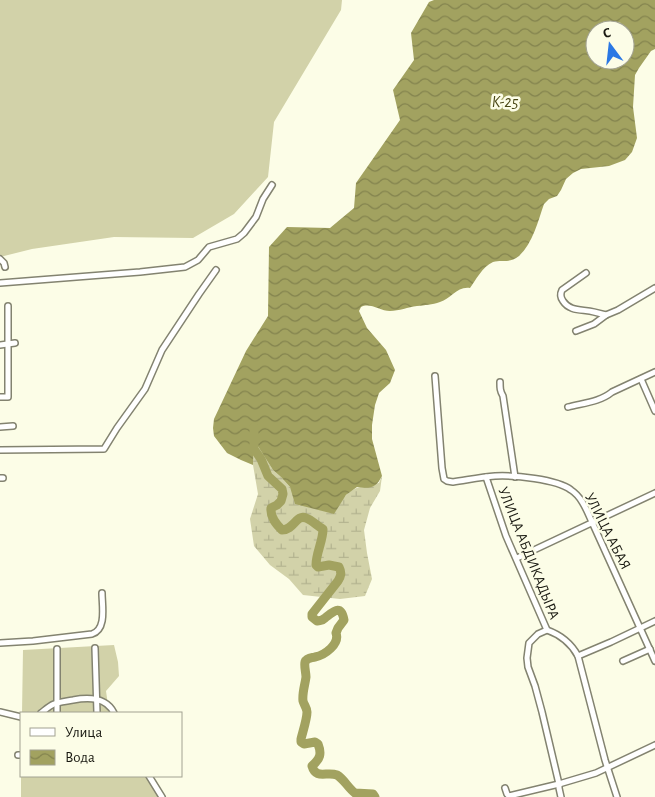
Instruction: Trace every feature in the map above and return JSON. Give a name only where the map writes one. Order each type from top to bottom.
[{"type":"street","points":[[0,283],[184,267],[198,260],[209,247],[237,239],[244,233],[256,217],[263,199],[272,185]]},
{"type":"street","points":[[0,259],[5,267]]},
{"type":"street","points":[[0,450],[104,448],[145,388],[162,350],[216,270]]},
{"type":"street","points":[[586,273],[562,290],[562,300],[566,306],[572,309],[606,315]]},
{"type":"street","points":[[576,331],[589,327],[606,315],[655,288]]},
{"type":"street","points":[[0,397],[8,397],[12,344],[8,306]]},
{"type":"street","points":[[0,345],[12,344]]},
{"type":"street","points":[[568,407],[600,399],[655,372]]},
{"type":"street","name":"УЛИЦА АБАЯ","points":[[436,376],[443,477],[447,481],[452,482],[496,476],[515,477],[545,481],[571,489],[584,505],[655,661]]},
{"type":"street","points":[[640,379],[655,411]]},
{"type":"street","points":[[500,382],[500,393],[503,396],[515,477]]},
{"type":"street","points":[[0,427],[14,426]]},
{"type":"street","name":"УЛИЦА АБДИКАДЫРА","points":[[486,477],[506,536],[547,630],[558,634],[566,640],[578,656],[617,797]]},
{"type":"street","points":[[517,558],[655,493]]},
{"type":"street","points":[[0,643],[33,641],[97,632],[101,625],[102,593]]},
{"type":"street","points":[[578,656],[655,621]]},
{"type":"street","points":[[547,630],[538,634],[529,643],[527,658],[528,668],[542,712],[561,797]]},
{"type":"street","points":[[95,648],[97,712]]},
{"type":"street","points":[[57,649],[57,712]]},
{"type":"street","points":[[624,661],[650,649]]},
{"type":"street","points":[[42,712],[57,703],[80,699],[96,699],[105,702],[113,712]]},
{"type":"street","points":[[0,712],[20,717]]},
{"type":"street","points":[[505,788],[509,796],[559,784],[608,768],[655,745]]},
{"type":"street","points":[[151,777],[162,797]]},
{"type":"green space","points":[[0,0],[342,0],[341,10],[274,122],[268,177],[234,214],[193,238],[114,237],[32,249],[0,257]]},
{"type":"green space","points":[[254,439],[273,470],[314,508],[334,513],[347,494],[356,488],[379,483],[382,476],[380,491],[370,508],[364,530],[372,579],[365,596],[340,599],[303,595],[289,579],[270,565],[254,546],[250,519],[258,494],[253,465]]},
{"type":"green space","points":[[114,645],[119,676],[106,691],[108,705],[112,712],[22,712],[23,650]]},
{"type":"green space","points":[[21,777],[147,777],[158,797],[21,797]]},
{"type":"water","name":"К-25","points":[[434,0],[655,0],[655,49],[651,51],[635,75],[633,107],[637,138],[632,152],[625,160],[609,166],[581,169],[573,173],[566,179],[557,196],[549,199],[544,204],[524,251],[512,260],[496,261],[489,264],[482,270],[470,288],[461,289],[444,300],[428,305],[393,311],[386,311],[371,306],[361,307],[359,311],[367,328],[386,350],[395,370],[390,383],[379,393],[372,425],[372,439],[382,476],[372,487],[357,487],[346,495],[334,514],[295,504],[290,487],[273,470],[254,440],[253,465],[227,453],[214,436],[214,419],[246,351],[268,316],[269,247],[287,227],[330,228],[354,208],[356,183],[400,120],[393,90],[414,60],[411,33],[429,2]]},
{"type":"waterway","points":[[254,427],[254,449],[261,459],[268,476],[282,489],[281,501],[271,508],[274,520],[282,530],[289,528],[303,517],[323,529],[316,565],[318,567],[329,565],[339,567],[341,573],[338,581],[312,614],[312,617],[317,621],[339,610],[344,620],[338,628],[334,645],[319,656],[308,658],[305,662],[306,677],[303,701],[307,712],[301,742],[304,744],[315,742],[318,744],[320,756],[312,766],[316,773],[337,775],[355,793],[373,794],[375,797]]}]
